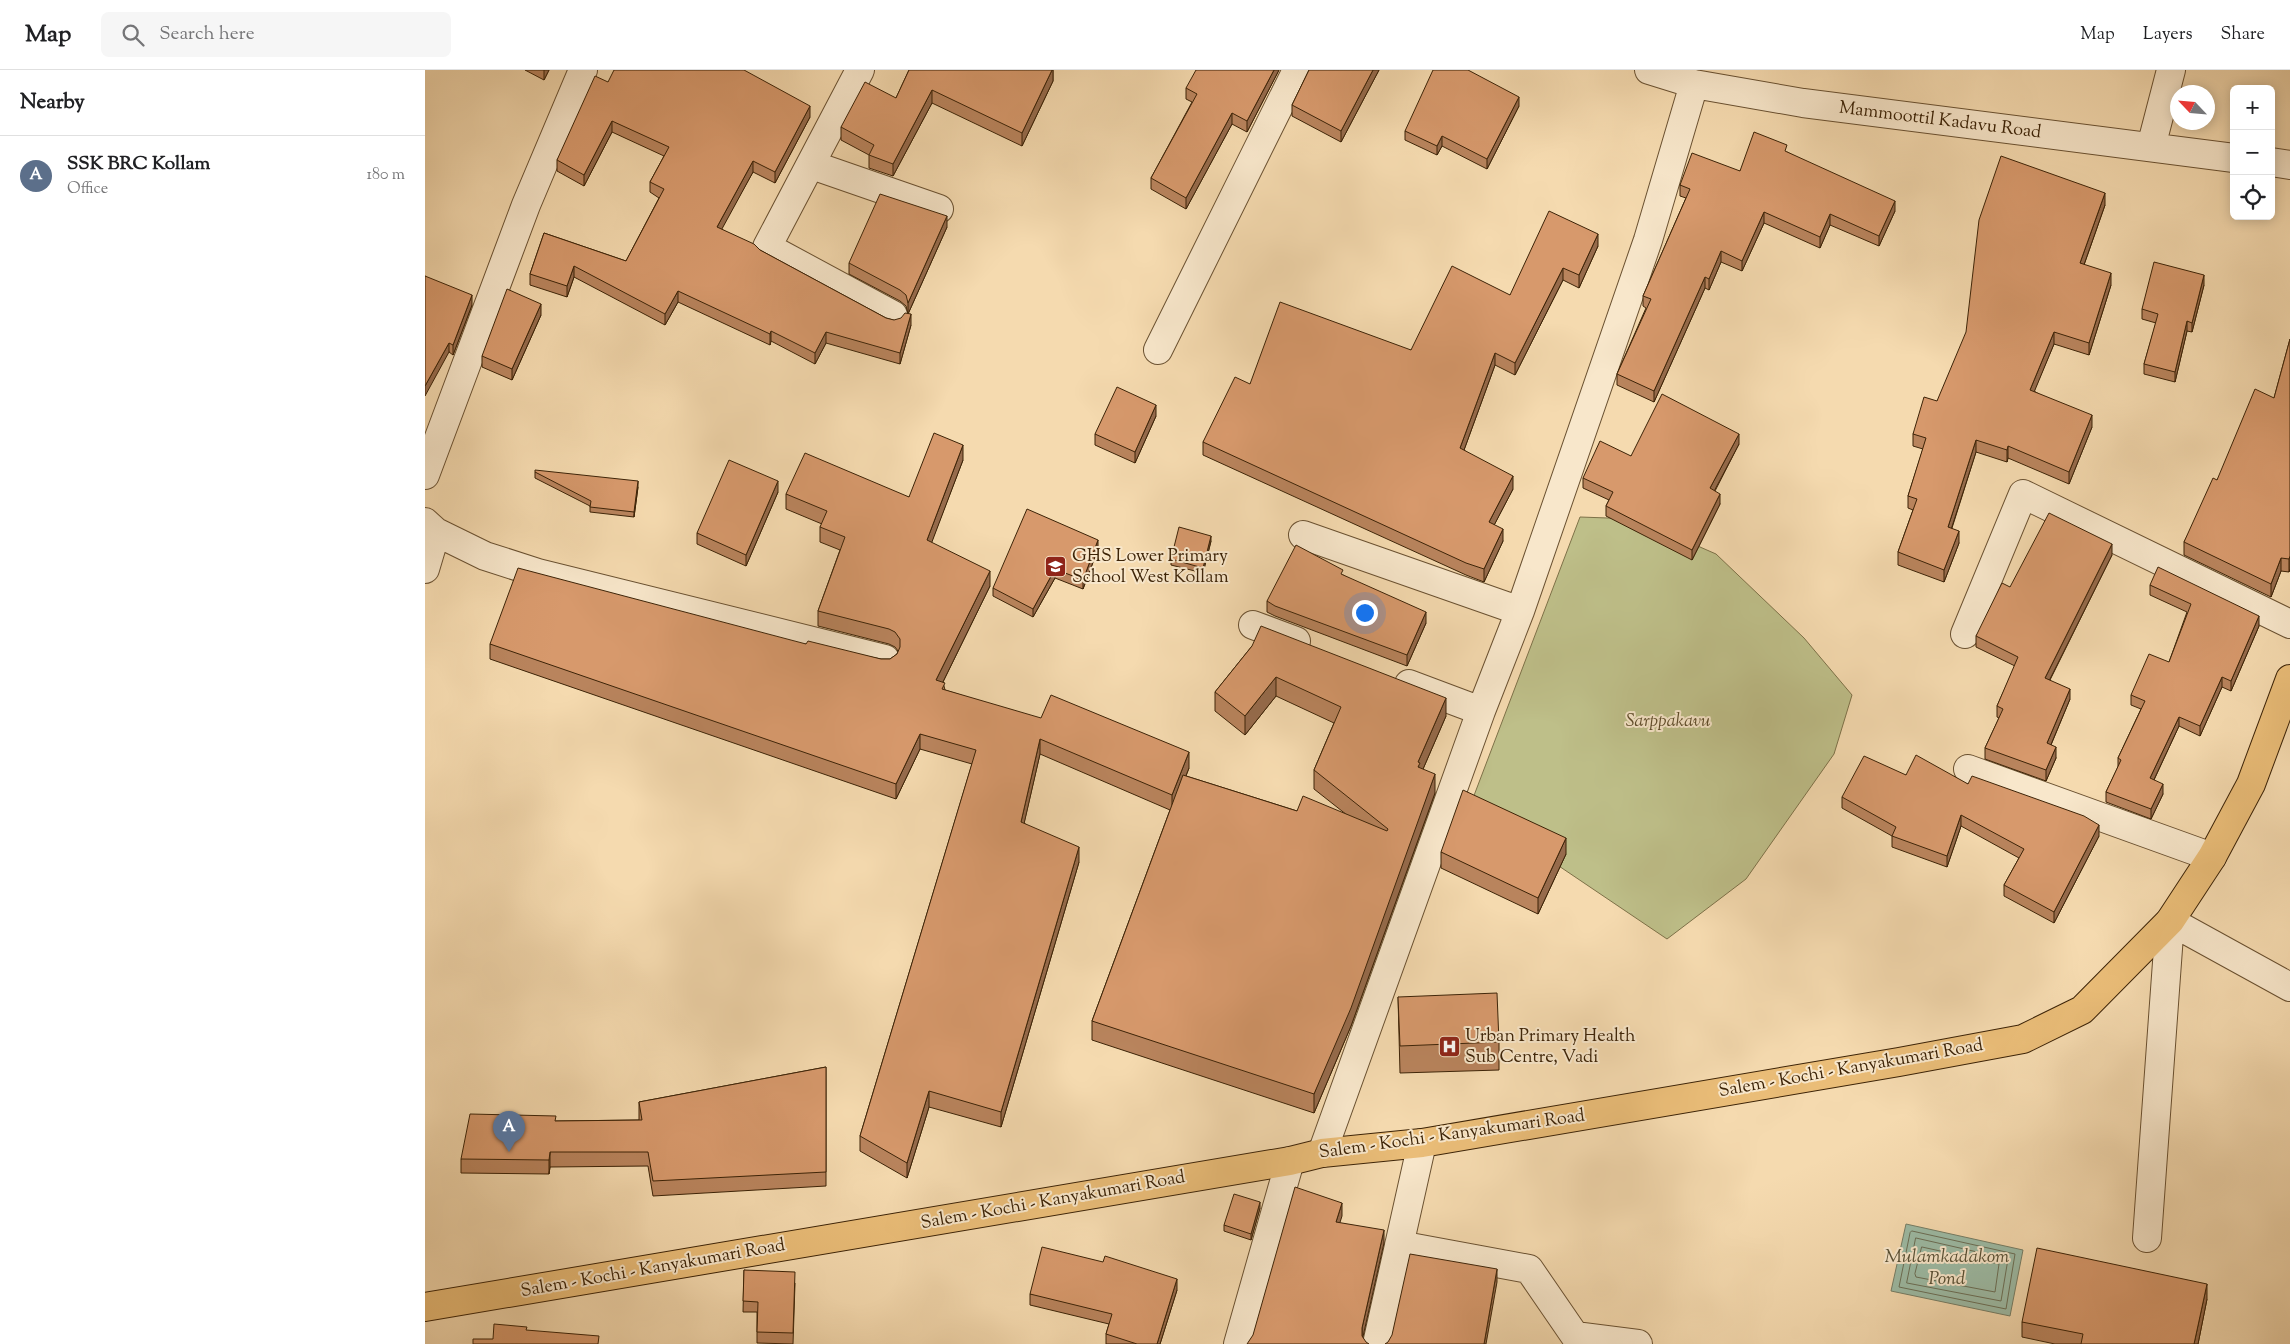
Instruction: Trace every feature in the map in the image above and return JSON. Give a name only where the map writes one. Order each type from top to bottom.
[{"type":"main road","name":"Salem - Kochi - Kanyakumari Road","points":[[425,1307],[1290,1161],[1322,1152],[1422,1143],[1899,1062],[2023,1038],[2081,1010],[2170,921],[2213,857],[2251,784],[2290,679]]},
{"type":"street","points":[[425,475],[526,205],[583,70]]},
{"type":"street","points":[[860,70],[812,165],[767,247],[893,315]]},
{"type":"street","points":[[1158,350],[1297,70]]},
{"type":"street","name":"Mammoottil Kadavu Road","points":[[1649,70],[1694,84],[1803,103],[2230,158]]},
{"type":"street","points":[[2151,148],[2171,70]]},
{"type":"street","points":[[1322,1152],[1481,711],[1520,610],[1648,240],[1694,84]]},
{"type":"street","points":[[2275,163],[2290,165]]},
{"type":"street","points":[[812,165],[939,209]]},
{"type":"street","points":[[1965,634],[2023,494],[2290,624]]},
{"type":"street","points":[[425,568],[430,527],[485,556],[538,573],[885,659]]},
{"type":"street","points":[[1303,535],[1520,610]]},
{"type":"street","points":[[1253,625],[1317,649]]},
{"type":"street","points":[[1390,677],[1481,711]]},
{"type":"street","points":[[1968,769],[2213,857]]},
{"type":"street","points":[[2147,1238],[2170,921],[2290,987]]},
{"type":"street","points":[[1377,1344],[1422,1143]]},
{"type":"street","points":[[1238,1344],[1290,1161]]},
{"type":"street","points":[[1399,1245],[1529,1269],[1575,1336],[1638,1344]]},
{"type":"green space","name":"Sarppakavu","points":[[1580,517],[1636,519],[1716,554],[1804,638],[1852,695],[1834,754],[1746,879],[1667,939],[1470,806]]},
{"type":"water","name":"Mulamkadakom Pond","points":[[1906,1224],[2023,1250],[2010,1316],[1891,1291]]},
{"type":"building","points":[[614,70],[744,70],[810,106],[775,172],[753,161],[717,227],[754,244],[760,250],[886,318],[894,320],[901,318],[905,313],[911,314],[900,353],[826,332],[815,353],[771,331],[770,334],[678,291],[665,314],[574,266],[567,286],[530,274],[544,233],[626,261],[664,189],[650,182],[669,147],[612,121],[584,175],[557,160],[595,76],[608,82]]},
{"type":"building","points":[[909,70],[1052,70],[1022,133],[932,90],[893,164],[869,155],[874,145],[841,127],[865,82],[896,98]]},
{"type":"building","points":[[1196,70],[1274,70],[1247,121],[1232,113],[1186,198],[1151,178],[1197,94],[1186,88]]},
{"type":"building","points":[[1309,70],[1373,70],[1341,131],[1292,105]]},
{"type":"building","points":[[1433,70],[1468,70],[1519,97],[1487,159],[1442,136],[1437,146],[1405,131]]},
{"type":"building","points":[[1754,132],[1787,145],[1785,151],[1895,201],[1879,236],[1830,214],[1820,237],[1764,212],[1742,261],[1721,251],[1709,279],[1705,277],[1654,391],[1617,374],[1651,299],[1643,296],[1690,189],[1680,185],[1692,153],[1740,171]]},
{"type":"building","points":[[2001,156],[2105,193],[2080,263],[2111,273],[2089,343],[2054,332],[2030,390],[2092,415],[2069,472],[2008,446],[2007,450],[1976,440],[1948,527],[1959,531],[1944,570],[1898,552],[1917,499],[1908,496],[1926,438],[1913,434],[1924,397],[1937,401],[1966,332],[1979,220]]},
{"type":"building","points":[[880,194],[947,216],[908,303],[906,295],[900,290],[849,263]]},
{"type":"building","points":[[1549,211],[1598,234],[1579,275],[1563,268],[1515,363],[1495,353],[1460,448],[1513,476],[1489,522],[1503,529],[1484,569],[1466,563],[1203,442],[1235,377],[1250,384],[1280,302],[1411,350],[1452,266],[1510,295]]},
{"type":"building","points":[[2154,262],[2204,275],[2192,323],[2187,321],[2175,372],[2144,364],[2158,314],[2142,309]]},
{"type":"building","points":[[425,276],[472,295],[453,345],[449,343],[425,386]]},
{"type":"building","points":[[507,289],[541,304],[512,369],[482,356]]},
{"type":"building","points":[[2290,339],[2290,556],[2289,559],[2281,558],[2271,584],[2184,542],[2213,478],[2217,480],[2255,389],[2274,398]]},
{"type":"building","points":[[1117,387],[1156,405],[1135,452],[1095,434]]},
{"type":"building","points":[[1662,394],[1739,434],[1710,488],[1720,494],[1692,550],[1606,506],[1613,492],[1583,478],[1600,441],[1631,456]]},
{"type":"building","points":[[934,433],[963,445],[927,540],[990,571],[936,680],[945,683],[942,689],[1041,718],[1051,695],[1189,752],[1172,795],[1040,739],[1021,822],[1079,847],[1001,1112],[929,1091],[907,1163],[860,1136],[976,750],[920,734],[896,784],[490,644],[518,568],[806,644],[808,641],[881,659],[890,659],[897,654],[900,647],[900,639],[895,632],[818,611],[845,537],[820,527],[827,511],[786,494],[805,453],[909,497]]},
{"type":"building","points":[[729,460],[778,481],[746,555],[697,533]]},
{"type":"building","points":[[535,470],[638,481],[634,512],[590,507],[591,501],[535,472]]},
{"type":"building","points":[[1027,509],[1098,540],[1083,580],[1055,569],[1033,609],[993,588]]},
{"type":"building","points":[[2049,513],[2112,544],[2045,678],[2070,689],[2047,743],[2056,747],[2046,770],[1985,748],[2003,709],[1997,706],[2018,657],[1976,636],[2002,583],[2010,587]]},
{"type":"building","points":[[1179,527],[1211,536],[1203,568],[1171,559]]},
{"type":"building","points":[[1296,545],[1343,570],[1341,574],[1426,612],[1407,655],[1275,606],[1267,601]]},
{"type":"building","points":[[2158,567],[2259,616],[2231,681],[2222,677],[2200,726],[2179,717],[2150,778],[2163,784],[2151,809],[2106,792],[2121,760],[2118,758],[2145,701],[2131,695],[2149,654],[2169,662],[2191,604],[2150,585]]},
{"type":"building","points":[[1261,626],[1446,698],[1418,762],[1420,763],[1418,767],[1435,774],[1351,1008],[1314,1094],[1092,1021],[1183,775],[1297,811],[1303,796],[1387,831],[1388,829],[1314,770],[1341,707],[1276,677],[1245,716],[1215,692],[1252,646]]},
{"type":"building","points":[[1916,755],[1968,784],[1972,776],[2084,816],[2099,825],[2054,912],[2004,885],[2024,849],[1961,815],[1947,856],[1892,836],[1896,827],[1842,797],[1864,756],[1906,775]]},
{"type":"building","points":[[1463,790],[1566,838],[1538,898],[1441,852]]},
{"type":"building","points":[[1497,993],[1499,1042],[1400,1046],[1398,997]]},
{"type":"building","points":[[826,1067],[826,1172],[653,1181],[648,1152],[550,1152],[549,1160],[461,1159],[470,1114],[556,1116],[555,1121],[642,1120],[639,1102]]},
{"type":"building","points":[[1295,1187],[1342,1203],[1336,1222],[1384,1230],[1362,1328],[1362,1336],[1369,1344],[1247,1344],[1253,1335]]},
{"type":"building","points":[[1234,1194],[1260,1202],[1251,1234],[1224,1225]]},
{"type":"building","points":[[1042,1247],[1103,1262],[1105,1256],[1177,1279],[1157,1344],[1137,1344],[1106,1334],[1112,1314],[1030,1294]]},
{"type":"building","points":[[2037,1248],[2207,1284],[2194,1344],[2081,1344],[2083,1334],[2022,1322]]},
{"type":"building","points":[[1410,1254],[1497,1269],[1484,1344],[1385,1344],[1392,1335]]},
{"type":"building","points":[[744,1270],[795,1272],[793,1333],[757,1332],[758,1302],[743,1301]]},
{"type":"building","points":[[494,1324],[527,1327],[526,1330],[599,1336],[598,1344],[473,1344],[473,1339],[493,1339]]},
{"type":"place","name":"GHS Lower Primary School West Kollam","points":[[1056,567]]},
{"type":"place","name":"Urban Primary Health Sub Centre, Vadi","points":[[1449,1047]]},
{"type":"place","name":"SSK BRC Kollam","points":[[509,1152]]}]
